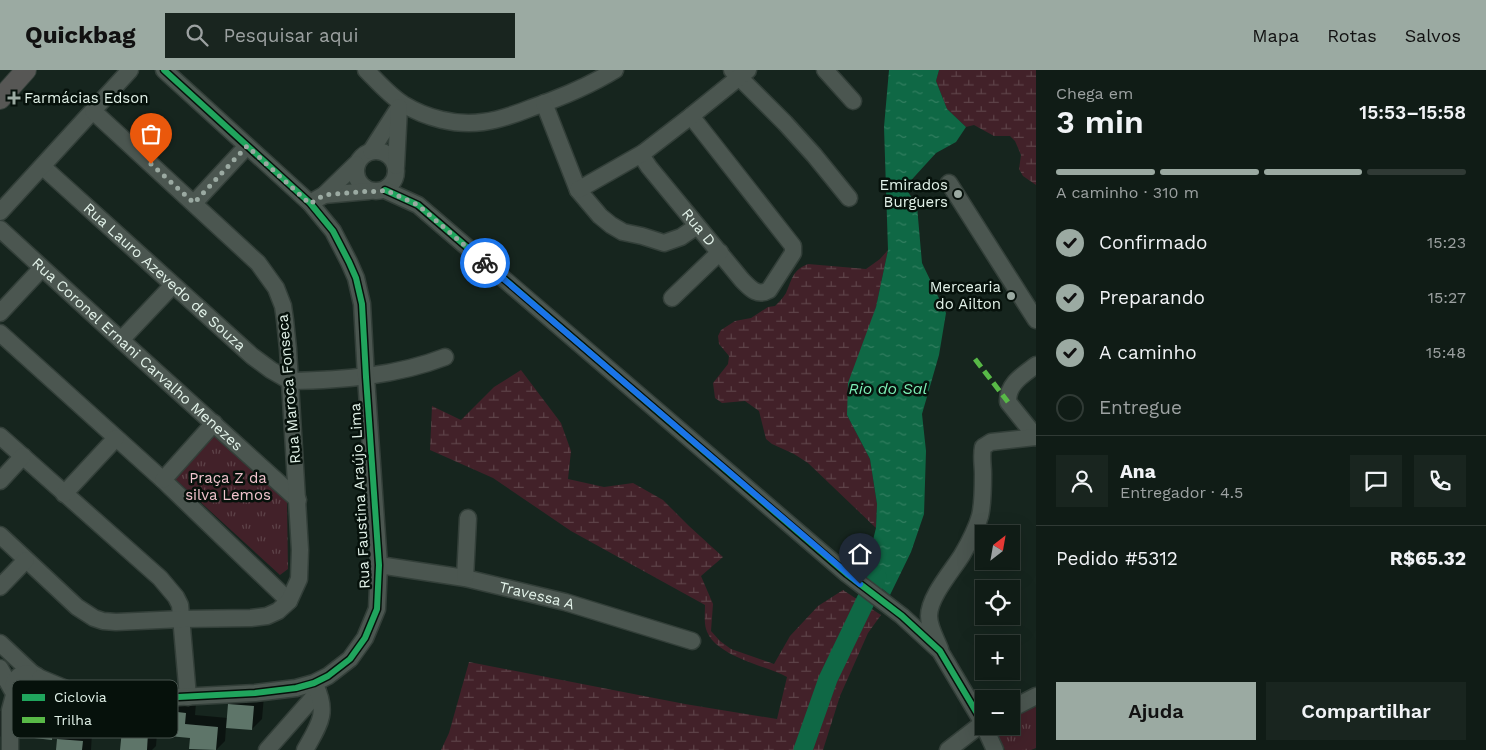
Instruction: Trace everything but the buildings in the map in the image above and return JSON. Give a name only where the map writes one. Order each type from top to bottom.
[{"type":"main road","points":[[0,80],[9,70]]},
{"type":"main road","points":[[0,99],[26,70]]},
{"type":"street","points":[[0,212],[130,70]]},
{"type":"street","name":"Rua Faustina Araújo Lima","points":[[164,70],[247,146],[317,199],[356,278],[362,304],[379,565],[377,608],[365,638],[346,662],[316,687],[178,697]]},
{"type":"street","points":[[366,70],[401,105],[436,118],[465,123],[484,122],[516,114],[598,80],[615,70]]},
{"type":"street","points":[[825,70],[853,101]]},
{"type":"street","points":[[578,190],[643,153],[691,116],[740,72],[850,198]]},
{"type":"street","points":[[544,103],[578,190],[600,216],[611,225],[626,233],[661,242],[681,237],[697,226]]},
{"type":"street","points":[[371,151],[401,105]]},
{"type":"street","points":[[317,199],[377,190],[391,186],[395,180],[401,105]]},
{"type":"street","name":"Rua Maroca Fonseca","points":[[93,111],[258,263],[276,288],[286,320],[298,500],[300,567],[298,579],[289,601]]},
{"type":"street","name":"Rua D","points":[[643,153],[643,158],[649,167],[750,288],[762,293],[771,288],[793,253],[794,248],[691,116]]},
{"type":"street","points":[[194,203],[247,146]]},
{"type":"street","points":[[317,199],[356,164],[364,154],[371,151],[384,152],[389,155],[418,205],[847,574],[902,616],[940,651]]},
{"type":"street","points":[[356,164],[355,170],[359,183],[418,205]]},
{"type":"street","name":"Rua Lauro Azevedo de Souza","points":[[42,167],[252,356],[270,370],[290,381]]},
{"type":"street","points":[[949,183],[1036,320]]},
{"type":"street","name":"Rua Coronel Ernani Carvalho Menezes","points":[[0,228],[298,500]]},
{"type":"street","points":[[672,298],[720,252]]},
{"type":"street","points":[[0,313],[42,268]]},
{"type":"street","points":[[121,340],[173,285]]},
{"type":"street","points":[[0,333],[163,480],[289,601],[273,614],[260,617],[127,622],[104,621],[94,618],[77,607],[0,535]]},
{"type":"street","points":[[290,381],[366,377],[413,368],[445,357]]},
{"type":"street","points":[[1036,365],[1016,382],[1011,388],[1008,397],[1008,402],[1036,437]]},
{"type":"street","points":[[163,480],[214,423]]},
{"type":"street","points":[[0,436],[169,587],[180,605],[188,697]]},
{"type":"street","points":[[975,709],[940,651],[932,629],[929,612],[942,586],[963,554],[980,515],[983,447],[991,442],[1036,437]]},
{"type":"street","points":[[64,494],[116,438]]},
{"type":"street","points":[[0,481],[22,456]]},
{"type":"street","points":[[465,578],[468,518]]},
{"type":"street","points":[[0,587],[26,560]]},
{"type":"street","name":"Travessa A","points":[[379,565],[465,578],[565,602],[692,641]]},
{"type":"street","name":"Rua Faustina Araújo Lima","points":[[0,643],[36,675],[46,680]]},
{"type":"street","points":[[0,668],[12,688]]},
{"type":"street","points":[[15,680],[22,673],[36,675],[39,680]]},
{"type":"street","points":[[267,750],[316,687]]},
{"type":"street","points":[[305,750],[315,734],[323,711],[316,687]]},
{"type":"street","points":[[1020,704],[1036,696]]},
{"type":"street","points":[[10,750],[10,710],[12,706]]},
{"type":"street","points":[[948,750],[975,730]]},
{"type":"street","points":[[988,735],[994,750]]},
{"type":"green space","points":[[939,70],[1036,70],[1036,185],[1023,176],[1019,169],[1021,155],[1015,141],[1010,136],[994,136],[974,125],[966,127],[947,109],[936,81]]},
{"type":"green space","points":[[888,250],[876,307],[847,415],[870,459],[877,504],[876,528],[808,463],[766,439],[759,411],[745,401],[722,403],[715,398],[713,383],[728,364],[729,356],[719,344],[718,336],[721,330],[735,321],[751,318],[768,307],[775,306],[785,295],[793,276],[799,269],[808,264],[866,269],[880,259]]},
{"type":"green space","points":[[521,370],[561,423],[571,451],[568,479],[604,487],[633,483],[663,500],[723,557],[701,576],[713,604],[711,631],[731,649],[774,664],[790,636],[818,606],[843,590],[881,615],[868,633],[840,696],[823,750],[441,750],[449,733],[469,662],[685,704],[777,719],[787,677],[741,659],[719,646],[706,629],[705,605],[571,531],[493,478],[430,450],[432,406],[461,420],[494,387]]},
{"type":"green space","name":"Praça Z da silva Lemos","points":[[214,430],[287,502],[288,569],[280,575],[173,477]]},
{"type":"green space","points":[[1036,705],[1036,748],[1031,750],[1005,750],[998,735],[1020,735],[1020,713]]},
{"type":"water","name":"Rio do Sal","points":[[889,70],[939,70],[936,81],[947,109],[966,127],[956,142],[936,153],[905,187],[917,206],[922,263],[946,313],[939,355],[922,414],[926,451],[924,514],[911,552],[890,595],[860,571],[870,552],[876,528],[877,504],[870,459],[847,415],[848,383],[876,307],[888,250],[884,127]]},
{"type":"waterway","name":"Rio do Sal","points":[[803,750],[828,679],[877,577]]},
{"type":"marked path","points":[[975,359],[1008,402]]},
{"type":"cycle path","points":[[164,70],[310,203],[333,231],[356,278],[362,304],[379,565],[377,609],[365,638],[350,659],[328,676],[314,683],[296,688],[255,693],[178,697]]},
{"type":"cycle path","points":[[385,190],[418,205],[847,574],[902,616],[940,651],[975,710]]},
{"type":"way so far","points":[[151,164],[194,203],[247,146],[310,204],[324,195],[369,191],[379,192],[385,190],[418,205],[485,263]]},
{"type":"place","name":"Farmácias Edson","points":[[14,98]]},
{"type":"place","name":"Emirados Burguers","points":[[958,194]]},
{"type":"place","name":"Mercearia do Ailton","points":[[1011,296]]},
{"type":"route","points":[[485,263],[860,584]]}]
